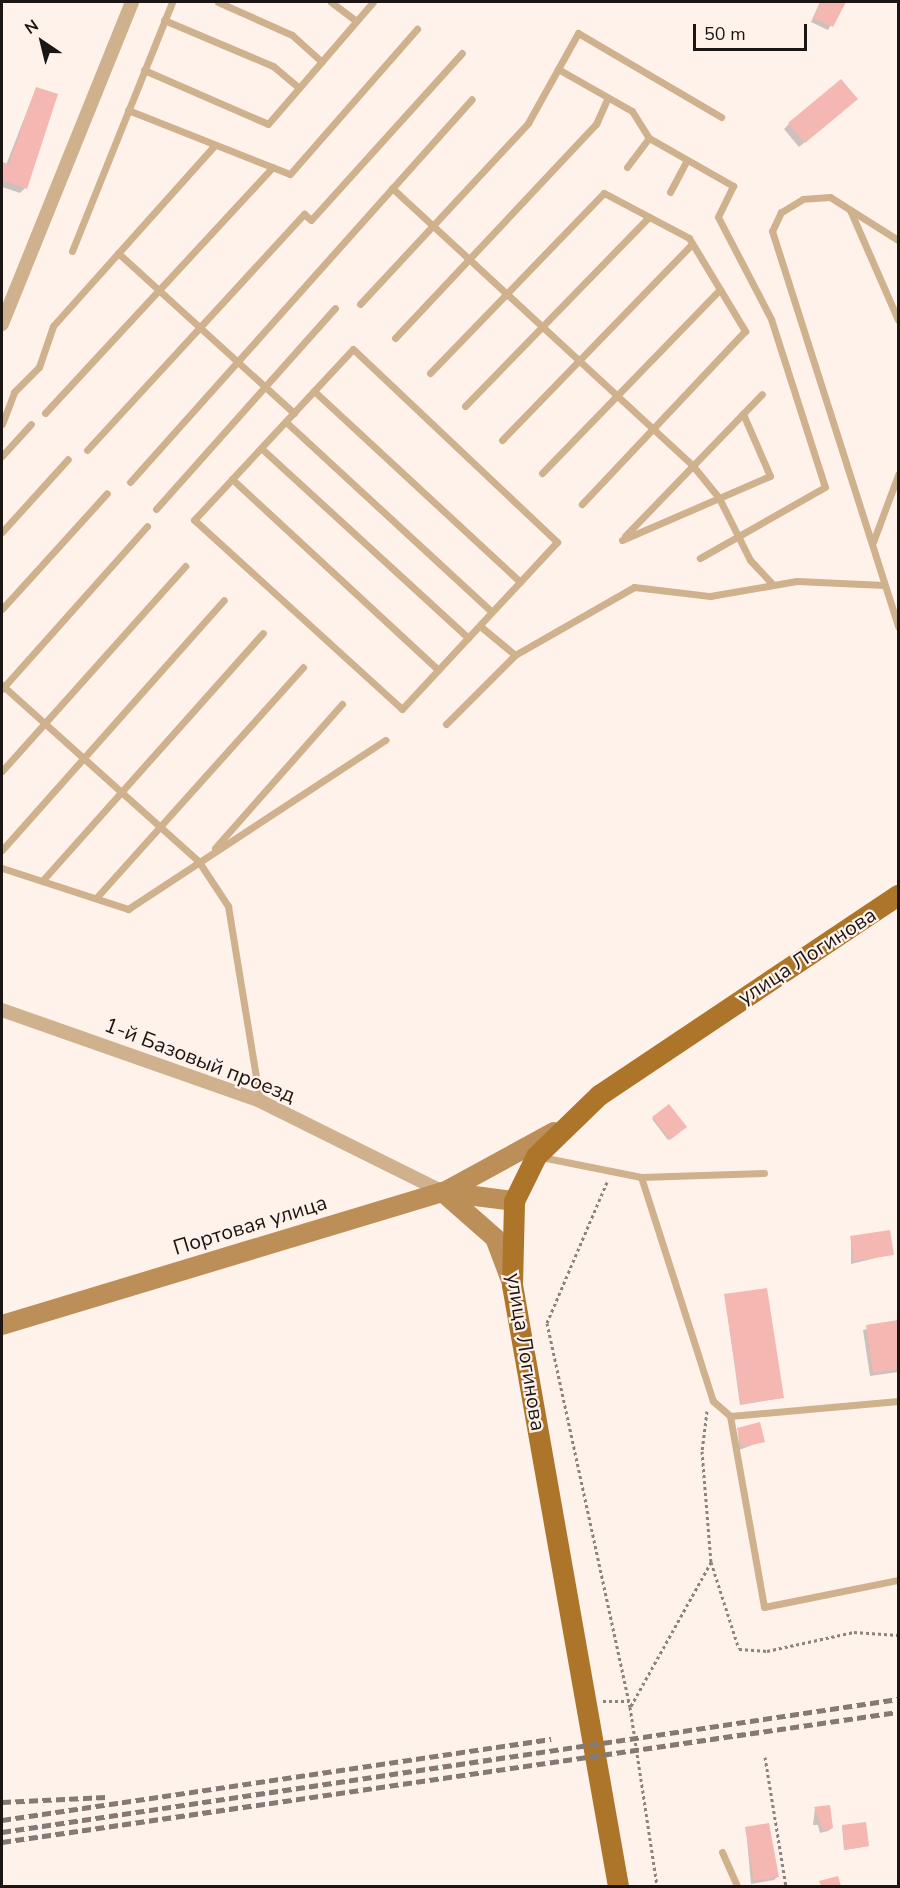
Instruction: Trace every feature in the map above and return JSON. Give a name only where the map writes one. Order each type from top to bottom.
[{"type":"main road","name":"улица Логинова","points":[[618,1887],[512,1285],[514,1201],[536,1156],[562,1128],[608,1089],[898,895]]},
{"type":"street","points":[[2,324],[132,2]]},
{"type":"street","name":"1-й Базовый проезд","points":[[2,1010],[260,1101],[443,1192]]},
{"type":"street","points":[[512,1285],[495,1238],[443,1192],[562,1128]]},
{"type":"street","name":"Портовая улица","points":[[2,1325],[443,1192],[514,1201]]},
{"type":"lane","points":[[72,251],[172,2]]},
{"type":"lane","points":[[218,2],[292,35],[322,62]]},
{"type":"lane","points":[[331,2],[356,21]]},
{"type":"lane","points":[[144,70],[268,124],[373,2]]},
{"type":"lane","points":[[164,20],[273,66],[299,88]]},
{"type":"lane","points":[[128,110],[214,146],[290,174],[417,29]]},
{"type":"lane","points":[[360,304],[528,123],[578,33],[721,117]]},
{"type":"lane","points":[[87,450],[304,214],[311,220],[462,53]]},
{"type":"lane","points":[[558,69],[632,111],[649,138],[733,186],[718,217],[771,319],[825,487],[700,558]]},
{"type":"lane","points":[[130,482],[472,99]]},
{"type":"lane","points":[[395,339],[596,124],[608,99]]},
{"type":"lane","points":[[627,167],[649,138]]},
{"type":"lane","points":[[2,424],[14,393],[39,367],[53,326],[214,146]]},
{"type":"lane","points":[[670,192],[687,160]]},
{"type":"lane","points":[[45,413],[273,167]]},
{"type":"lane","points":[[392,188],[693,466],[718,498],[740,534],[750,561],[772,584]]},
{"type":"lane","points":[[430,373],[604,193],[692,244],[745,331],[582,504]]},
{"type":"lane","points":[[898,240],[830,197],[803,199],[781,212],[772,231],[898,626]]},
{"type":"lane","points":[[850,209],[898,320]]},
{"type":"lane","points":[[465,406],[649,218]]},
{"type":"lane","points":[[502,440],[692,244]]},
{"type":"lane","points":[[118,253],[294,413]]},
{"type":"lane","points":[[542,473],[720,289]]},
{"type":"lane","points":[[156,509],[335,308]]},
{"type":"lane","points":[[353,349],[557,542],[402,710],[194,520],[294,413],[353,349]]},
{"type":"lane","points":[[314,391],[520,582]]},
{"type":"lane","points":[[743,414],[770,476],[622,540],[762,394]]},
{"type":"lane","points":[[286,422],[492,612]]},
{"type":"lane","points":[[2,456],[31,424]]},
{"type":"lane","points":[[261,448],[468,638]]},
{"type":"lane","points":[[2,532],[68,459]]},
{"type":"lane","points":[[873,542],[898,475]]},
{"type":"lane","points":[[232,479],[438,670]]},
{"type":"lane","points":[[2,609],[107,493]]},
{"type":"lane","points":[[147,526],[2,687],[199,862],[228,906],[260,1101]]},
{"type":"lane","points":[[2,771],[185,566]]},
{"type":"lane","points":[[446,724],[515,655],[634,587],[649,585],[710,596],[772,584],[884,585]]},
{"type":"lane","points":[[2,850],[224,600]]},
{"type":"lane","points":[[480,626],[515,655]]},
{"type":"lane","points":[[42,881],[263,633]]},
{"type":"lane","points":[[96,898],[303,667]]},
{"type":"lane","points":[[209,855],[342,704]]},
{"type":"lane","points":[[2,868],[128,909],[385,740]]},
{"type":"lane","points":[[536,1156],[641,1178],[764,1173]]},
{"type":"lane","points":[[641,1178],[712,1401],[730,1416],[764,1607],[898,1580]]},
{"type":"lane","points":[[730,1416],[898,1401]]},
{"type":"lane","points":[[722,1852],[737,1887]]},
{"type":"path","points":[[612,1172],[547,1323],[629,1701],[657,1887]]},
{"type":"path","points":[[630,1707],[711,1562]]},
{"type":"path","points":[[602,1701],[629,1701]]},
{"type":"path","points":[[765,1757],[786,1887]]},
{"type":"building","points":[[821,2],[846,2],[833,27],[813,18]]},
{"type":"building","points":[[841,79],[858,99],[805,143],[788,123]]},
{"type":"building","points":[[36,87],[58,94],[27,189],[2,180],[2,162],[9,164]]},
{"type":"building","points":[[669,1104],[687,1127],[670,1140],[652,1117]]},
{"type":"building","points":[[890,1230],[894,1255],[854,1261],[850,1236]]},
{"type":"building","points":[[767,1288],[784,1398],[741,1404],[724,1294]]},
{"type":"building","points":[[898,1320],[898,1369],[873,1373],[866,1325]]},
{"type":"building","points":[[760,1422],[765,1442],[742,1447],[737,1428]]},
{"type":"building","points":[[830,1805],[833,1828],[823,1830],[814,1807]]},
{"type":"building","points":[[866,1822],[869,1846],[845,1850],[842,1825]]},
{"type":"building","points":[[769,1823],[779,1877],[754,1881],[745,1827]]},
{"type":"building","points":[[838,1876],[841,1886],[821,1886],[819,1881]]},
{"type":"railway","points":[[2,1832],[898,1699]]},
{"type":"railway","points":[[2,1842],[898,1712]]},
{"type":"railway","points":[[2,1820],[551,1739]]},
{"type":"railway","points":[[2,1802],[106,1797]]}]
